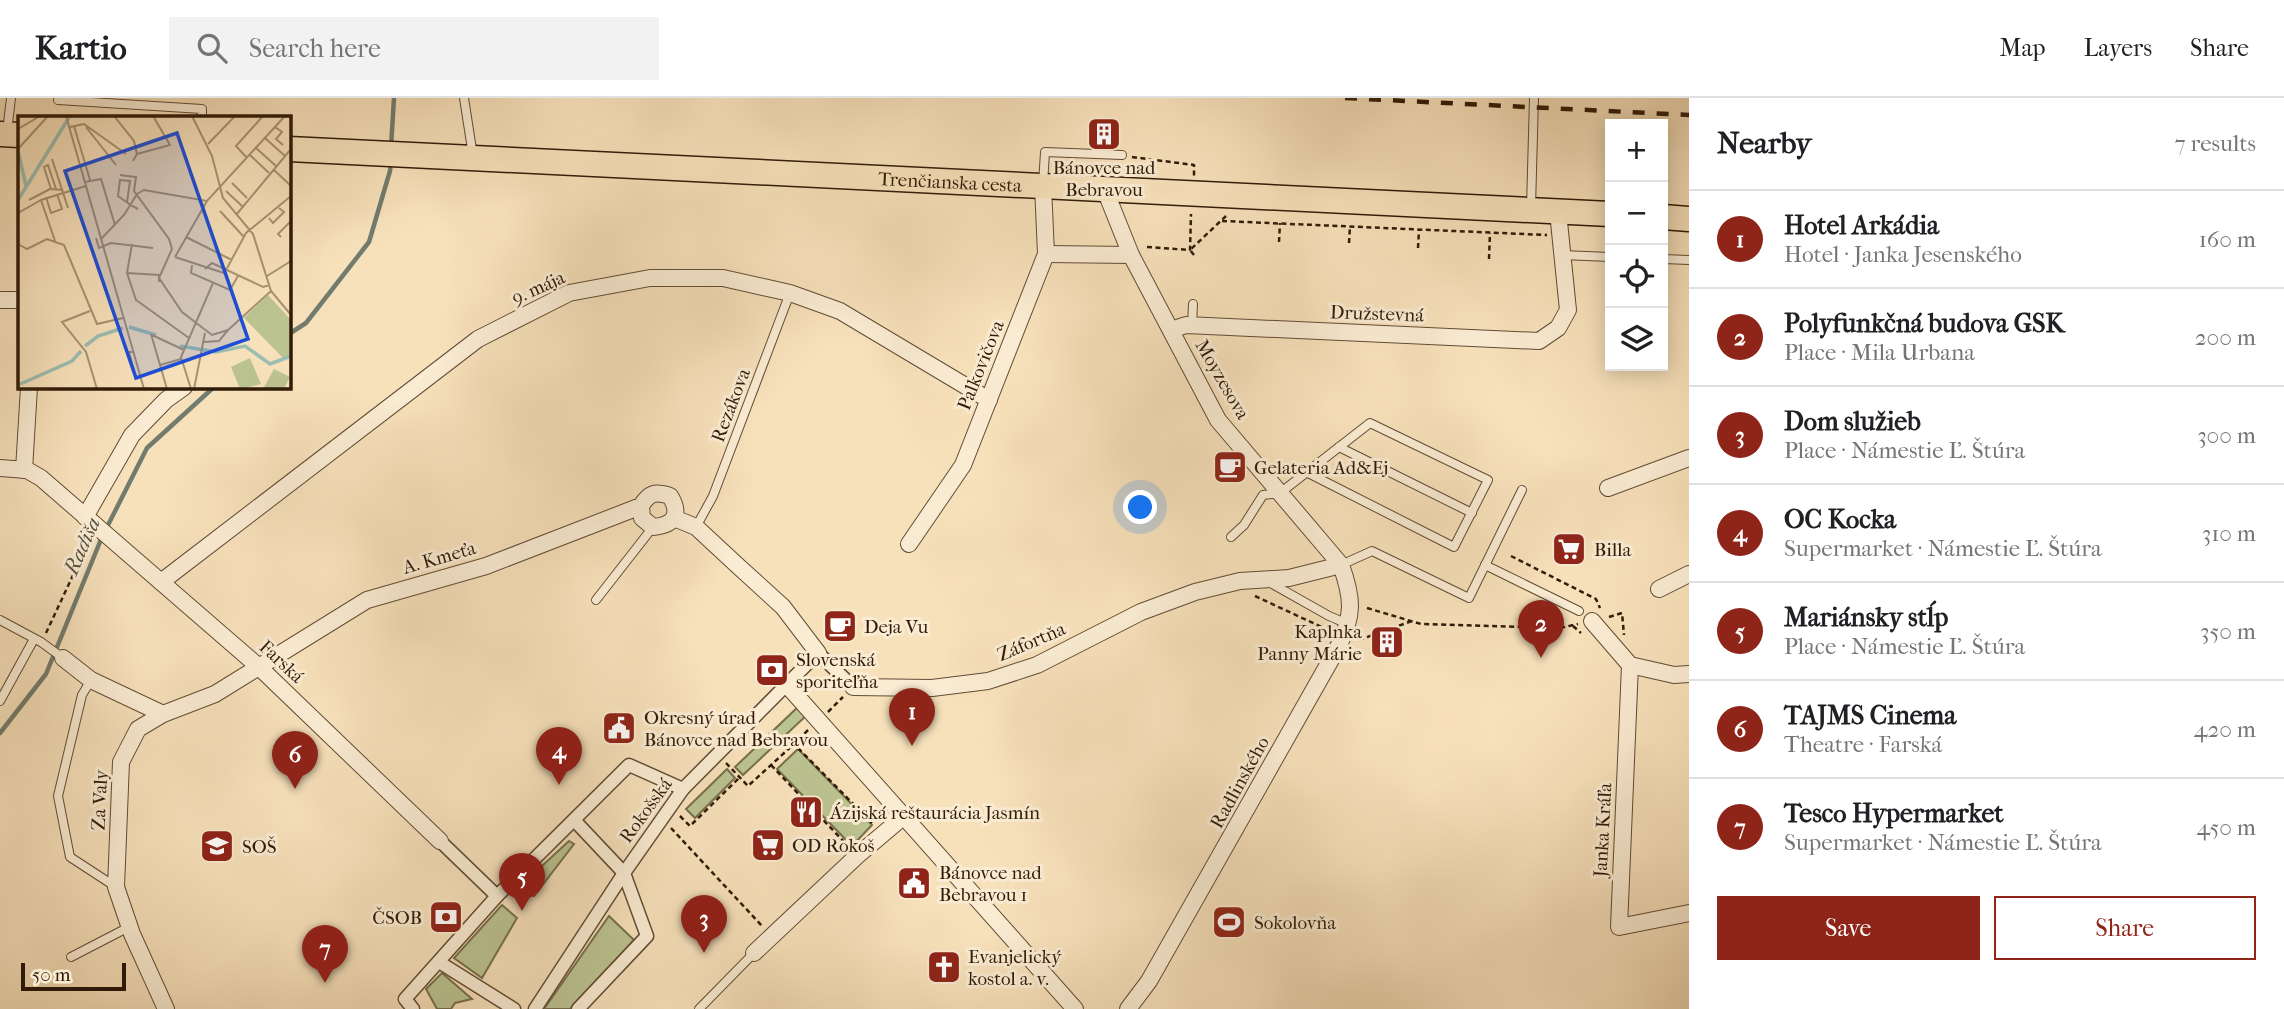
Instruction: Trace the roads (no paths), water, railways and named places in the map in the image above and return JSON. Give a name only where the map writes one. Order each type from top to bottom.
[{"type":"main road","name":"Trenčianska cesta","points":[[290,149],[1531,210],[1559,224],[1605,215]]},
{"type":"main road","points":[[1668,217],[1689,219]]},
{"type":"street","name":"Palkovičova","points":[[909,544],[962,465],[1046,254],[1043,186]]},
{"type":"street","name":"Moyzesova","points":[[1105,190],[1131,255],[1217,420],[1341,565]]},
{"type":"street","points":[[1559,224],[1562,255]]},
{"type":"street","points":[[1046,254],[1131,255]]},
{"type":"street","name":"Družstevná","points":[[1171,330],[1189,325],[1539,341],[1558,328],[1568,310],[1562,255]]},
{"type":"street","name":"9. mája","points":[[161,582],[478,339],[569,293],[650,278],[723,278],[790,293],[840,312],[989,400]]},
{"type":"street","points":[[0,300],[18,300]]},
{"type":"street","points":[[0,468],[25,470],[29,388]]},
{"type":"street","points":[[89,520],[132,435],[166,400],[183,388]]},
{"type":"street","points":[[1608,488],[1689,458]]},
{"type":"street","name":"Farská","points":[[25,470],[41,478],[259,667],[497,896]]},
{"type":"street","name":"A. Kmeťa","points":[[259,667],[367,600],[486,566],[641,506],[648,495],[658,492],[670,496],[676,506],[674,518]]},
{"type":"street","points":[[641,506],[642,518],[653,527],[666,526],[674,518],[696,527],[783,607],[818,653],[853,687]]},
{"type":"street","name":"Záfortňa","points":[[853,687],[932,688],[988,681],[1037,665],[1141,612],[1195,592],[1229,584],[1289,578],[1341,565]]},
{"type":"street","name":"Radlinského","points":[[1129,1009],[1149,981],[1189,912],[1350,624],[1350,590],[1341,565]]},
{"type":"street","points":[[1659,589],[1689,574]]},
{"type":"street","points":[[1591,615],[1630,664],[1674,675],[1689,674]]},
{"type":"street","name":"Rokošská","points":[[535,1009],[683,789],[818,653]]},
{"type":"street","points":[[63,659],[91,680],[163,714]]},
{"type":"street","name":"Janka Kráľa","points":[[1630,664],[1619,927],[1689,913]]},
{"type":"street","name":"Za Valy","points":[[166,1009],[130,927],[116,887],[121,762],[138,729],[163,714],[215,694],[259,667]]},
{"type":"street","points":[[787,685],[1075,1009]]},
{"type":"street","points":[[409,1004],[439,962],[497,896],[629,765],[683,789]]},
{"type":"street","points":[[754,953],[857,856],[903,817]]},
{"type":"street","points":[[574,820],[624,873],[647,936],[578,1009]]},
{"type":"street","points":[[439,962],[513,1009]]},
{"type":"lane","points":[[9,135],[11,98]]},
{"type":"lane","points":[[464,98],[473,159]]},
{"type":"lane","points":[[1531,210],[1534,98]]},
{"type":"lane","points":[[58,100],[202,109],[202,116]]},
{"type":"lane","points":[[1043,186],[1045,152],[1122,155]]},
{"type":"lane","points":[[1562,255],[1605,257]]},
{"type":"lane","points":[[1668,259],[1689,260]]},
{"type":"lane","name":"Rezákova","points":[[696,527],[713,496],[790,293]]},
{"type":"lane","points":[[1189,325],[1193,303]]},
{"type":"lane","points":[[1231,537],[1244,525],[1263,495],[1280,493],[1306,472],[1370,423],[1488,480],[1454,547],[1306,472]]},
{"type":"lane","points":[[1339,447],[1472,513]]},
{"type":"lane","points":[[1341,565],[1372,551],[1469,598],[1522,490]]},
{"type":"lane","points":[[596,600],[653,527]]},
{"type":"lane","points":[[1485,565],[1591,615]]},
{"type":"lane","points":[[1264,580],[1329,616],[1350,624]]},
{"type":"lane","points":[[0,620],[38,640],[63,659]]},
{"type":"lane","points":[[0,701],[38,640]]},
{"type":"lane","name":"Za Valy","points":[[91,680],[82,695],[58,796],[70,857],[116,887]]},
{"type":"lane","points":[[71,957],[130,927]]},
{"type":"lane","points":[[699,1009],[754,953]]},
{"type":"waterway","name":"Radiša","points":[[391,147],[394,98]]},
{"type":"waterway","name":"Radiša","points":[[290,333],[306,323],[369,242],[391,163]]},
{"type":"waterway","name":"Radiša","points":[[106,529],[147,448],[213,388]]},
{"type":"waterway","name":"Radiša","points":[[0,733],[46,674],[102,537]]},
{"type":"railway","points":[[1345,98],[1689,115]]},
{"type":"place","name":"Bánovce nad Bebravou","points":[[1104,134]]},
{"type":"place","name":"Gelateria Ad&Ej","points":[[1230,467]]},
{"type":"place","name":"Billa","points":[[1569,549]]},
{"type":"place","name":"Deja Vu","points":[[840,626]]},
{"type":"place","name":"Kaplnka Panny Márie","points":[[1387,642]]},
{"type":"place","name":"Polyfunkčná budova GSK","points":[[1541,658]]},
{"type":"place","name":"Slovenská sporiteľňa","points":[[772,670]]},
{"type":"place","name":"Okresný úrad Bánovce nad Bebravou","points":[[619,728]]},
{"type":"place","name":"Hotel Arkádia","points":[[912,746]]},
{"type":"place","name":"OC Kocka","points":[[559,785]]},
{"type":"place","name":"TAJMS Cinema","points":[[295,789]]},
{"type":"place","name":"Ázijská reštaurácia Jasmín","points":[[806,812]]},
{"type":"place","name":"OD Rokoš","points":[[768,845]]},
{"type":"place","name":"SOŠ","points":[[217,846]]},
{"type":"place","name":"Bánovce nad Bebravou 1","points":[[914,883]]},
{"type":"place","name":"Mariánsky stĺp","points":[[522,911]]},
{"type":"place","name":"ČSOB","points":[[446,917]]},
{"type":"place","name":"Sokolovňa","points":[[1229,922]]},
{"type":"place","name":"Dom služieb","points":[[704,953]]},
{"type":"place","name":"Evanjelický kostol a. v.","points":[[944,967]]},
{"type":"place","name":"Tesco Hypermarket","points":[[325,983]]}]
